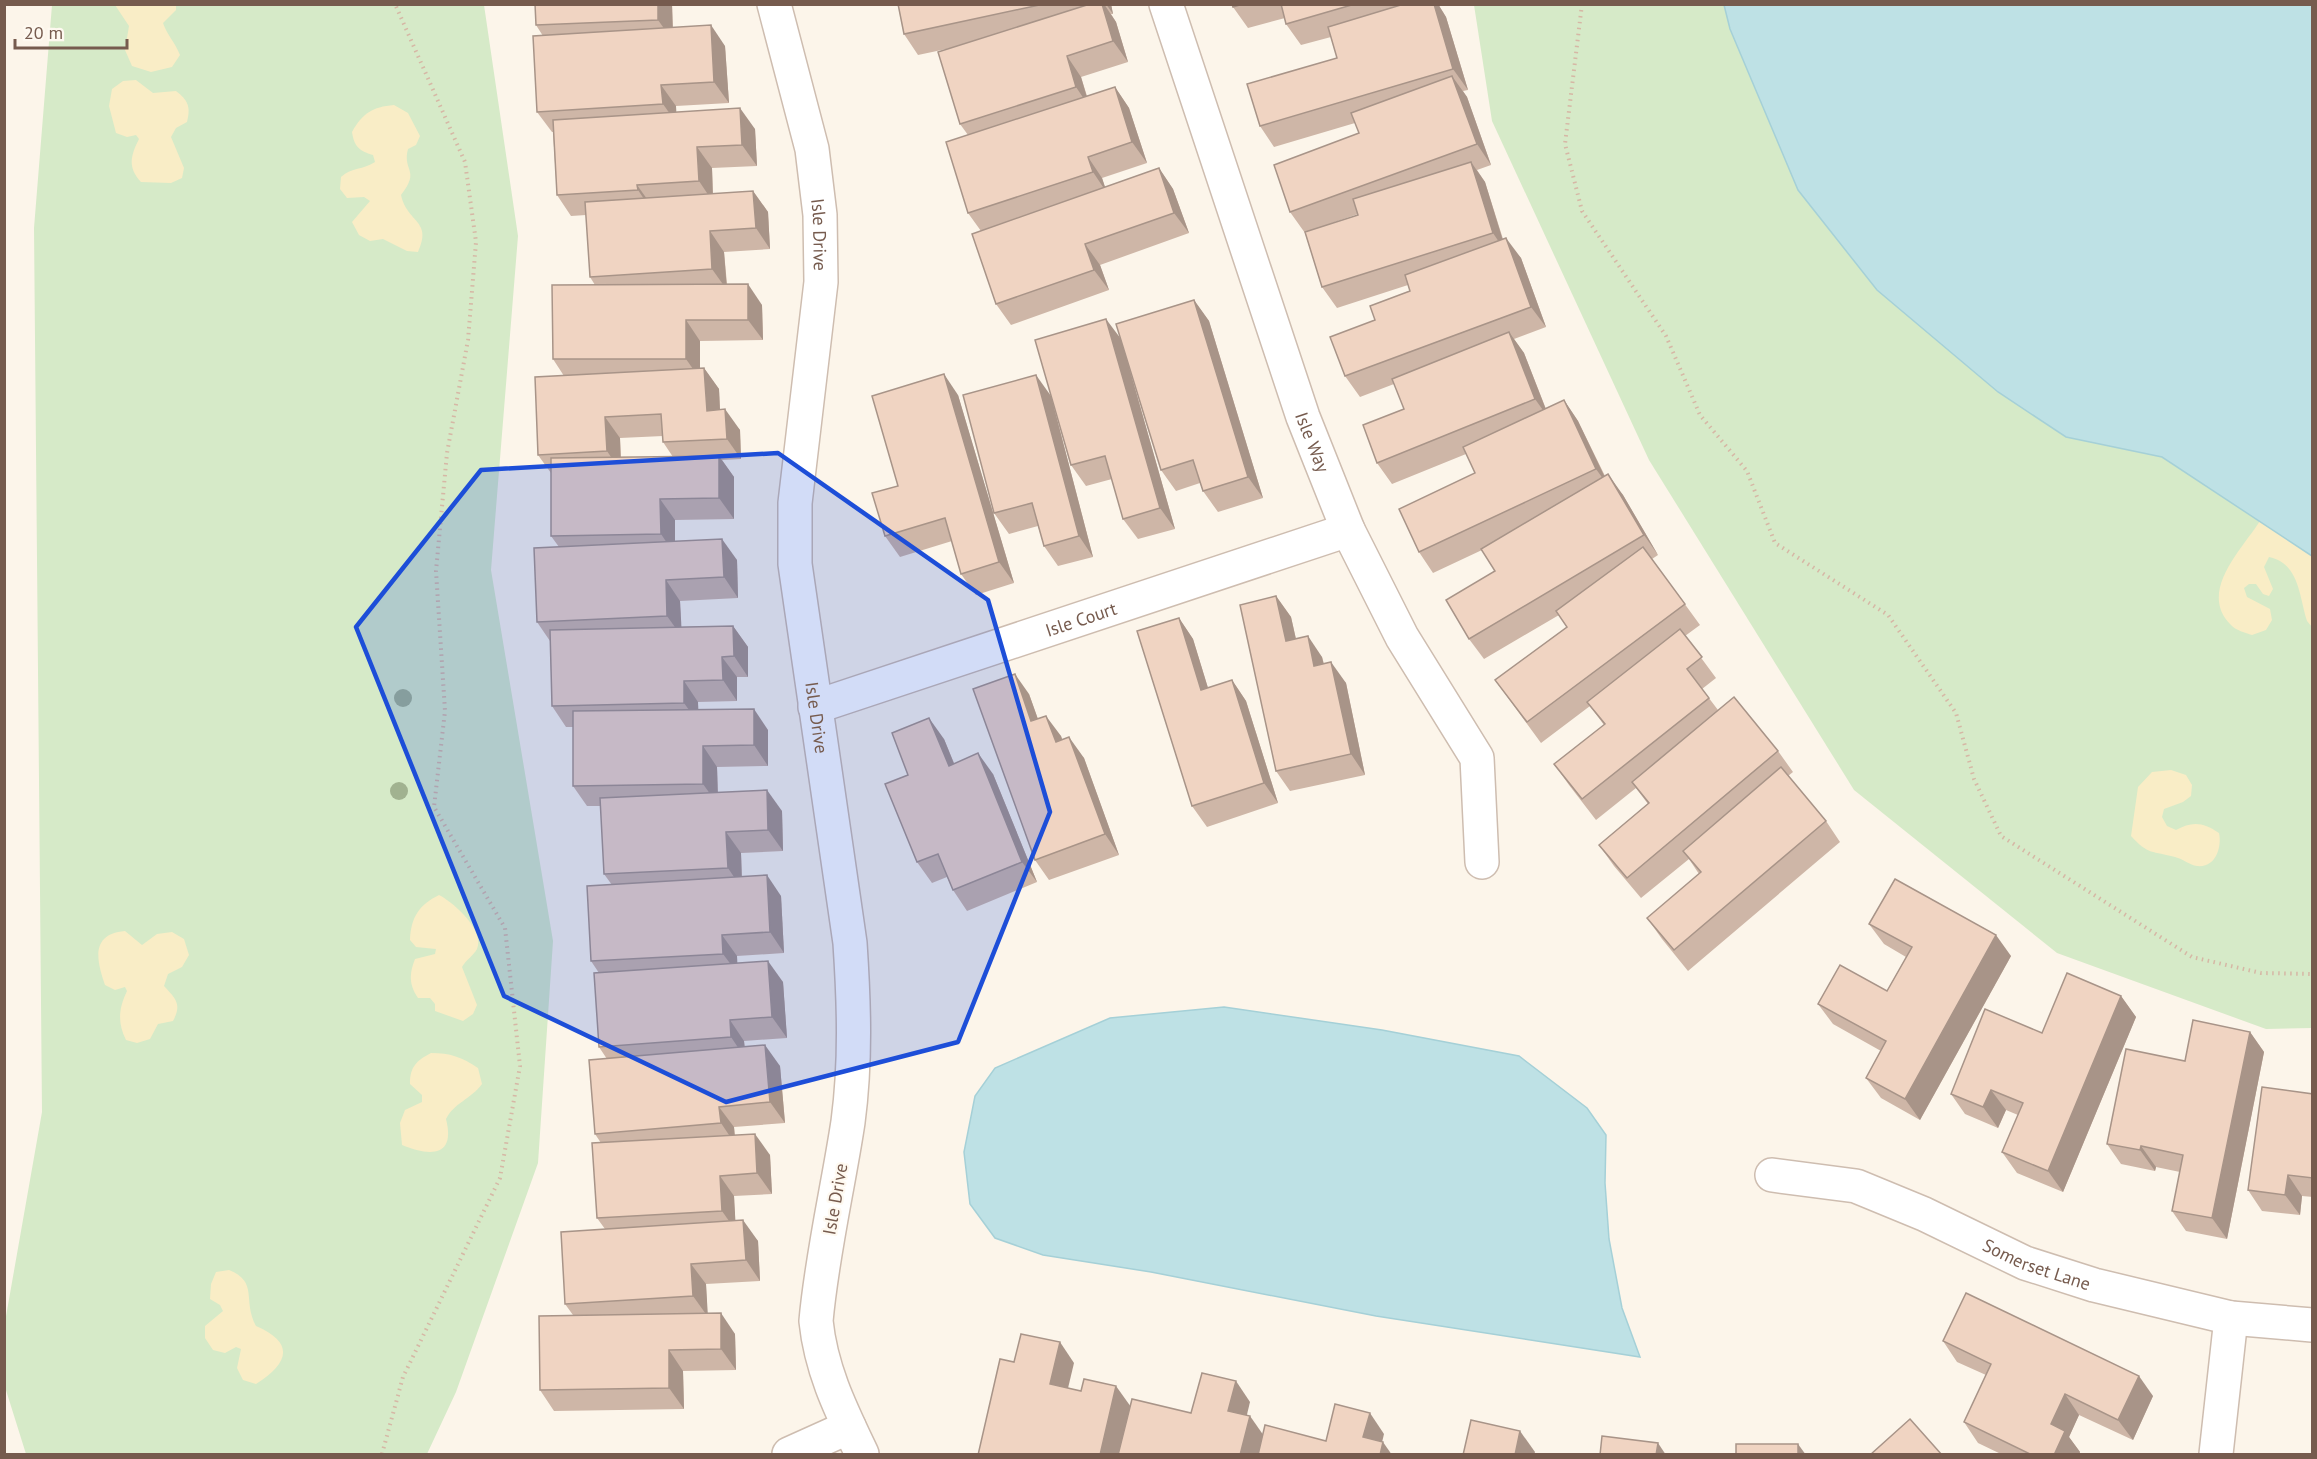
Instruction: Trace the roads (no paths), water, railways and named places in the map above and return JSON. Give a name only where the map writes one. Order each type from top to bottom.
[{"type":"street","name":"Isle Drive","points":[[774,4],[812,149],[820,214],[821,282],[795,503],[795,564],[850,943],[854,1002],[854,1061],[848,1120],[816,1321],[819,1349],[826,1376],[855,1441]]},
{"type":"street","name":"Isle Way","points":[[1166,4],[1303,417],[1348,530],[1402,637],[1477,758],[1482,862]]},
{"type":"street","name":"Isle Court","points":[[815,707],[1348,530]]},
{"type":"street","name":"Somerset Lane","points":[[1772,1175],[1856,1186],[1924,1214],[1948,1228],[2025,1263],[2094,1285],[2231,1318],[2313,1325]]},
{"type":"street","points":[[2216,1455],[2231,1318]]},
{"type":"street","points":[[789,1455],[855,1441]]},
{"type":"water","points":[[1724,5],[2312,5],[2312,556],[2162,457],[2066,437],[1998,392],[1877,290],[1798,190],[1730,29]]},
{"type":"water","points":[[1224,1007],[1382,1030],[1519,1056],[1587,1108],[1606,1135],[1605,1183],[1609,1239],[1622,1308],[1640,1357],[1376,1316],[1151,1272],[1043,1255],[995,1238],[970,1204],[964,1152],[975,1096],[995,1068],[1110,1018]]}]
